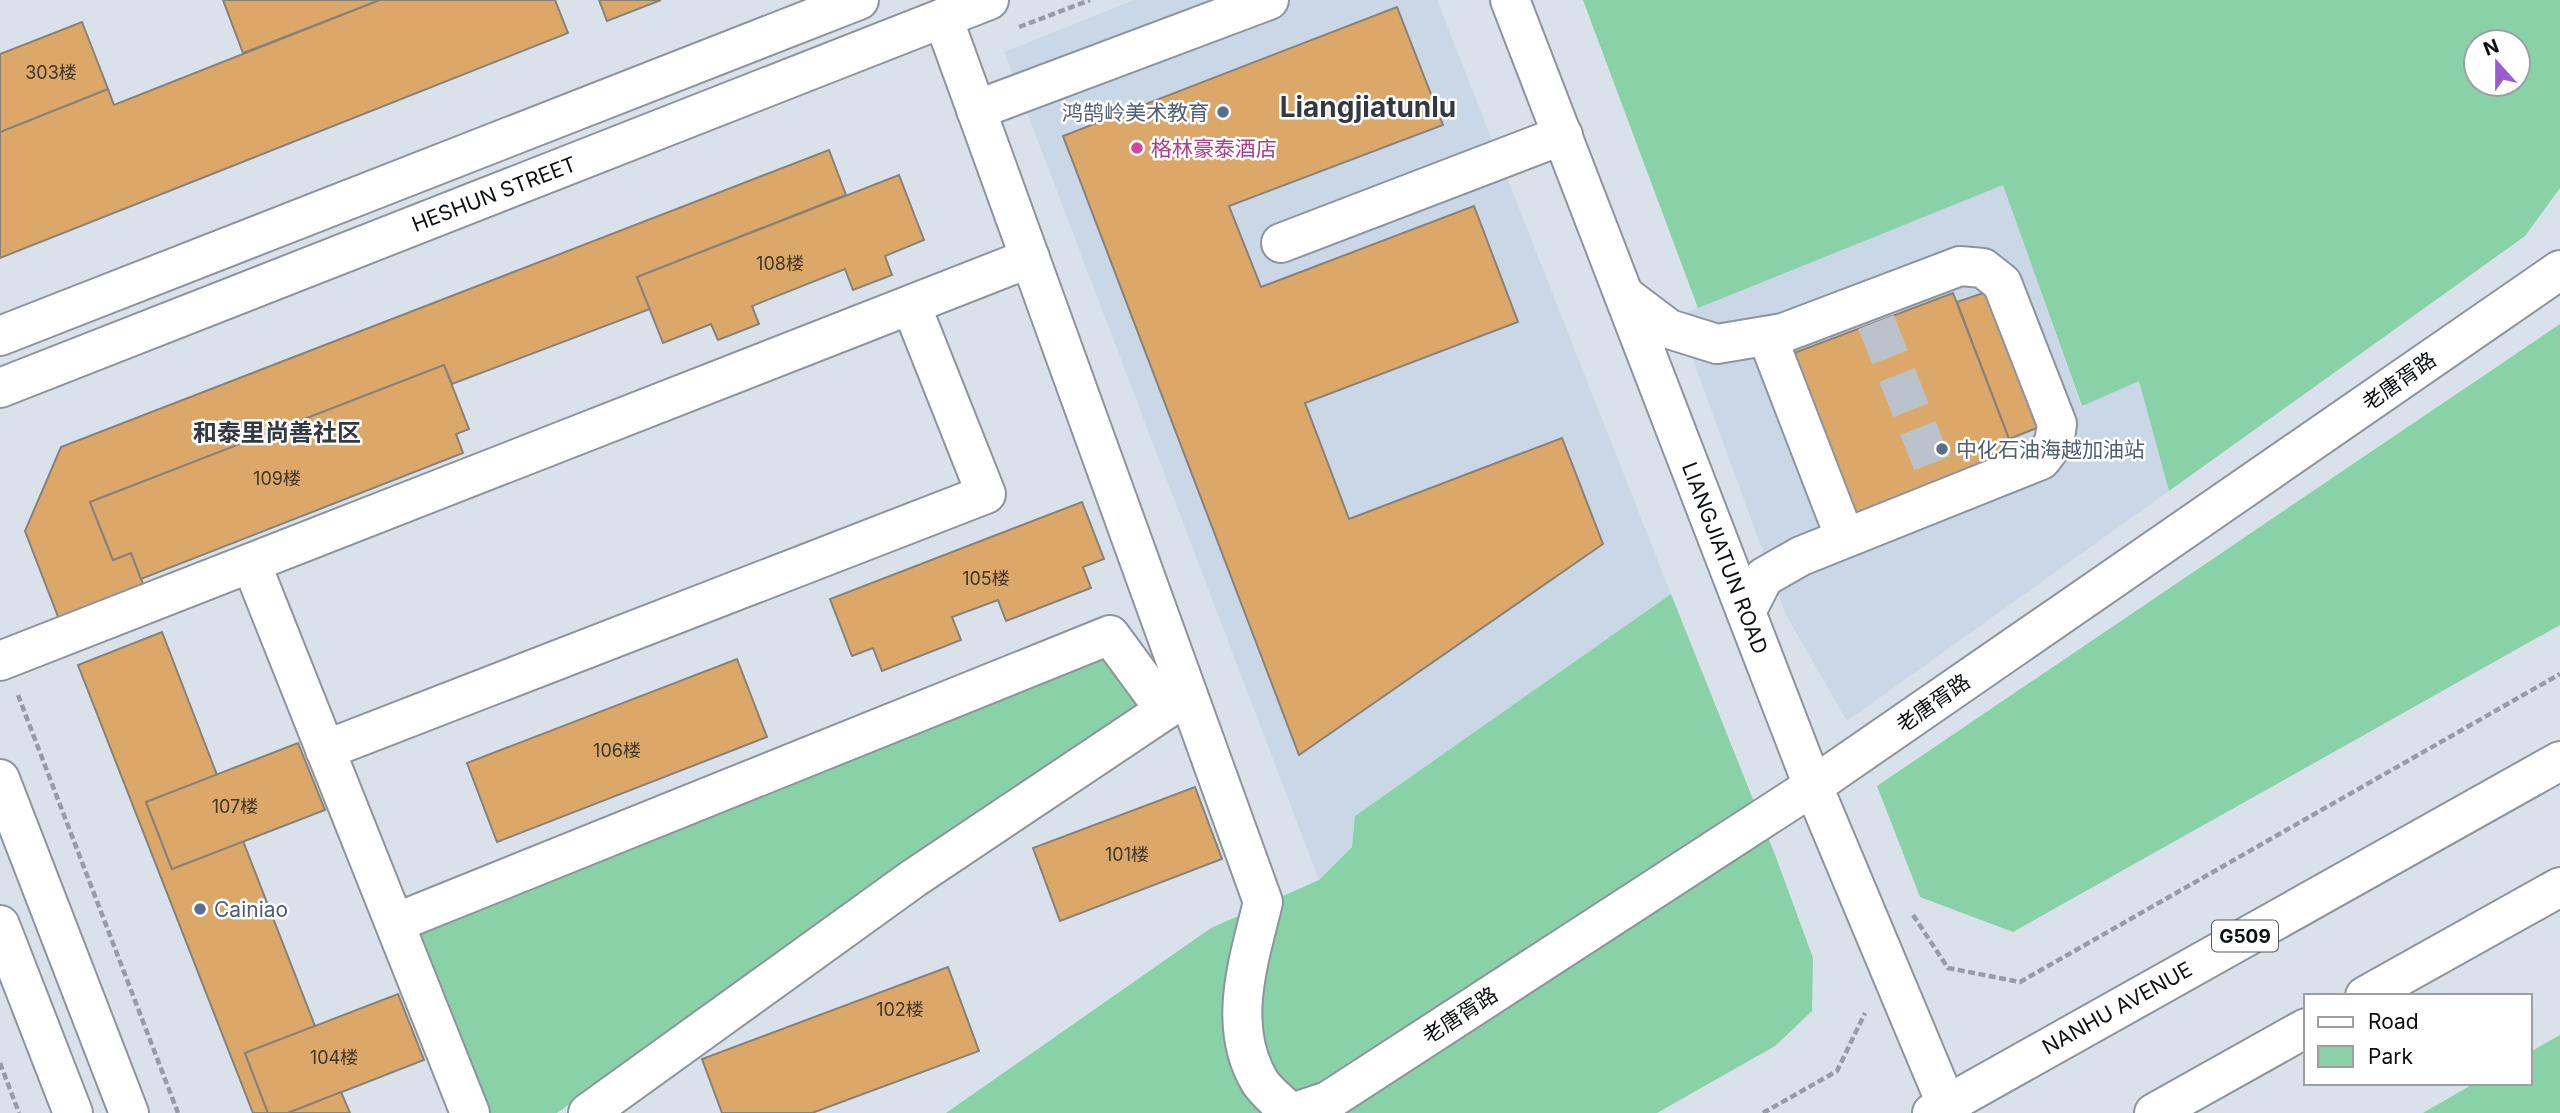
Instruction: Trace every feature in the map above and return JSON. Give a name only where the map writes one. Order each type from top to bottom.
[{"type":"main road","points":[[0,336],[859,0]]},
{"type":"main road","name":"HESHUN STREET","points":[[0,388],[989,0]]},
{"type":"main road","points":[[976,110],[1269,0]]},
{"type":"main road","name":"LIANGJIATUN ROAD","points":[[1510,0],[1813,786],[1943,1110]]},
{"type":"main road","points":[[943,18],[1030,258],[1176,703],[1263,902],[1241,997],[1246,1053],[1261,1084],[1291,1113]]},
{"type":"main road","points":[[1282,243],[1563,135]]},
{"type":"main road","points":[[2,660],[1030,258]]},
{"type":"main road","points":[[1624,295],[1669,330],[1717,344],[1783,333],[1872,312],[1960,266],[1983,268],[2002,283],[2057,424],[2054,443],[2041,460],[1943,494],[1801,556],[1764,577],[1746,612]]},
{"type":"main road","name":"老唐胥路","points":[[1291,1113],[1328,1101],[1813,786],[2560,270]]},
{"type":"main road","points":[[325,750],[986,494],[911,305]]},
{"type":"main road","points":[[1767,336],[1845,538]]},
{"type":"main road","points":[[251,563],[470,1113]]},
{"type":"main road","points":[[395,923],[1110,635],[1176,703]]},
{"type":"main road","points":[[588,1113],[914,878],[1176,703]]},
{"type":"main road","name":"NANHU AVENUE","points":[[1943,1110],[2560,761]]},
{"type":"main road","points":[[0,779],[128,1113]]},
{"type":"main road","points":[[2369,994],[2560,887]]},
{"type":"main road","points":[[0,925],[73,1113]]},
{"type":"main road","points":[[2154,1113],[2304,1029]]},
{"type":"path","points":[[2,660],[178,1113]]},
{"type":"path","points":[[1948,968],[2020,982],[2560,674]]},
{"type":"path","points":[[1763,1113],[1837,1071],[1867,1009]]},
{"type":"path","points":[[0,1063],[19,1113]]},
{"type":"shaded area","points":[[1134,0],[1437,0],[1671,594],[1355,816],[1352,847],[1319,880],[1004,52]]},
{"type":"shaded area","name":"中化石油海越加油站","points":[[2003,184],[2081,406],[2139,380],[2169,491],[1847,721],[1786,615],[1677,316]]},
{"type":"green space","points":[[1583,0],[2560,0],[2560,188],[2525,236],[2169,491],[2139,381],[2082,406],[2003,185],[1698,308]]},
{"type":"green space","points":[[2560,324],[2560,625],[2013,932],[1920,897],[1877,786]]},
{"type":"green space","points":[[1671,594],[1774,852],[1813,958],[1812,1011],[1775,1046],[1657,1113],[946,1113],[1211,928],[1319,880],[1352,847],[1355,816]]},
{"type":"green space","points":[[1101,655],[1141,708],[557,1113],[486,1113],[416,935]]},
{"type":"green space","points":[[2560,1035],[2560,1113],[2423,1113],[2472,1085],[2532,1085],[2532,1051]]},
{"type":"building","points":[[223,0],[380,0],[243,53]]},
{"type":"building","points":[[380,0],[555,0],[568,33],[0,258],[0,132],[108,89],[114,105]]},
{"type":"building","points":[[599,0],[661,0],[607,21]]},
{"type":"building","points":[[1397,7],[1443,125],[1229,206],[1261,287],[1474,206],[1518,322],[1305,403],[1349,519],[1562,438],[1603,544],[1299,755],[1063,136]]},
{"type":"building","points":[[82,22],[108,89],[0,132],[0,54]]},
{"type":"building","points":[[829,150],[846,195],[637,277],[650,309],[452,384],[444,365],[90,502],[113,560],[131,553],[147,594],[62,627],[25,531],[61,447]]},
{"type":"building","points":[[899,175],[924,240],[885,256],[892,275],[853,290],[845,269],[752,306],[759,324],[718,340],[711,324],[663,343],[637,277]]},
{"type":"building","points":[[1986,292],[2037,428],[2009,439],[1957,302]]},
{"type":"building","points":[[1953,293],[2017,460],[1858,521],[1794,353]]},
{"type":"building","points":[[444,365],[469,429],[456,434],[463,453],[141,579],[131,553],[113,560],[90,502]]},
{"type":"building","points":[[1082,502],[1104,559],[1083,567],[1091,588],[1006,621],[998,600],[952,617],[961,640],[882,671],[873,648],[852,656],[830,599]]},
{"type":"building","points":[[162,632],[217,775],[146,802],[172,869],[243,841],[315,1026],[245,1053],[268,1113],[253,1113],[78,665]]},
{"type":"building","points":[[737,659],[767,737],[497,842],[467,763]]},
{"type":"building","points":[[298,743],[325,810],[172,869],[146,802]]},
{"type":"building","points":[[1195,787],[1222,859],[1060,921],[1033,848]]},
{"type":"building","points":[[948,967],[979,1051],[812,1113],[722,1113],[702,1059]]},
{"type":"building","points":[[398,994],[424,1060],[288,1113],[268,1113],[245,1053]]},
{"type":"building","points":[[341,1092],[350,1113],[288,1113]]},
{"type":"tunnel","points":[[1876,322],[1942,489]]},
{"type":"place","name":"鸿鹄岭美术教育","points":[[1223,112]]},
{"type":"place","name":"格林豪泰酒店","points":[[1137,148]]},
{"type":"place","name":"中化石油海越加油站","points":[[1942,449]]},
{"type":"place","name":"Cainiao","points":[[200,909]]},
{"type":"district","name":"Liangjiatunlu","points":[[1368,107]]},
{"type":"district","name":"和泰里尚善社区","points":[[277,432]]}]
